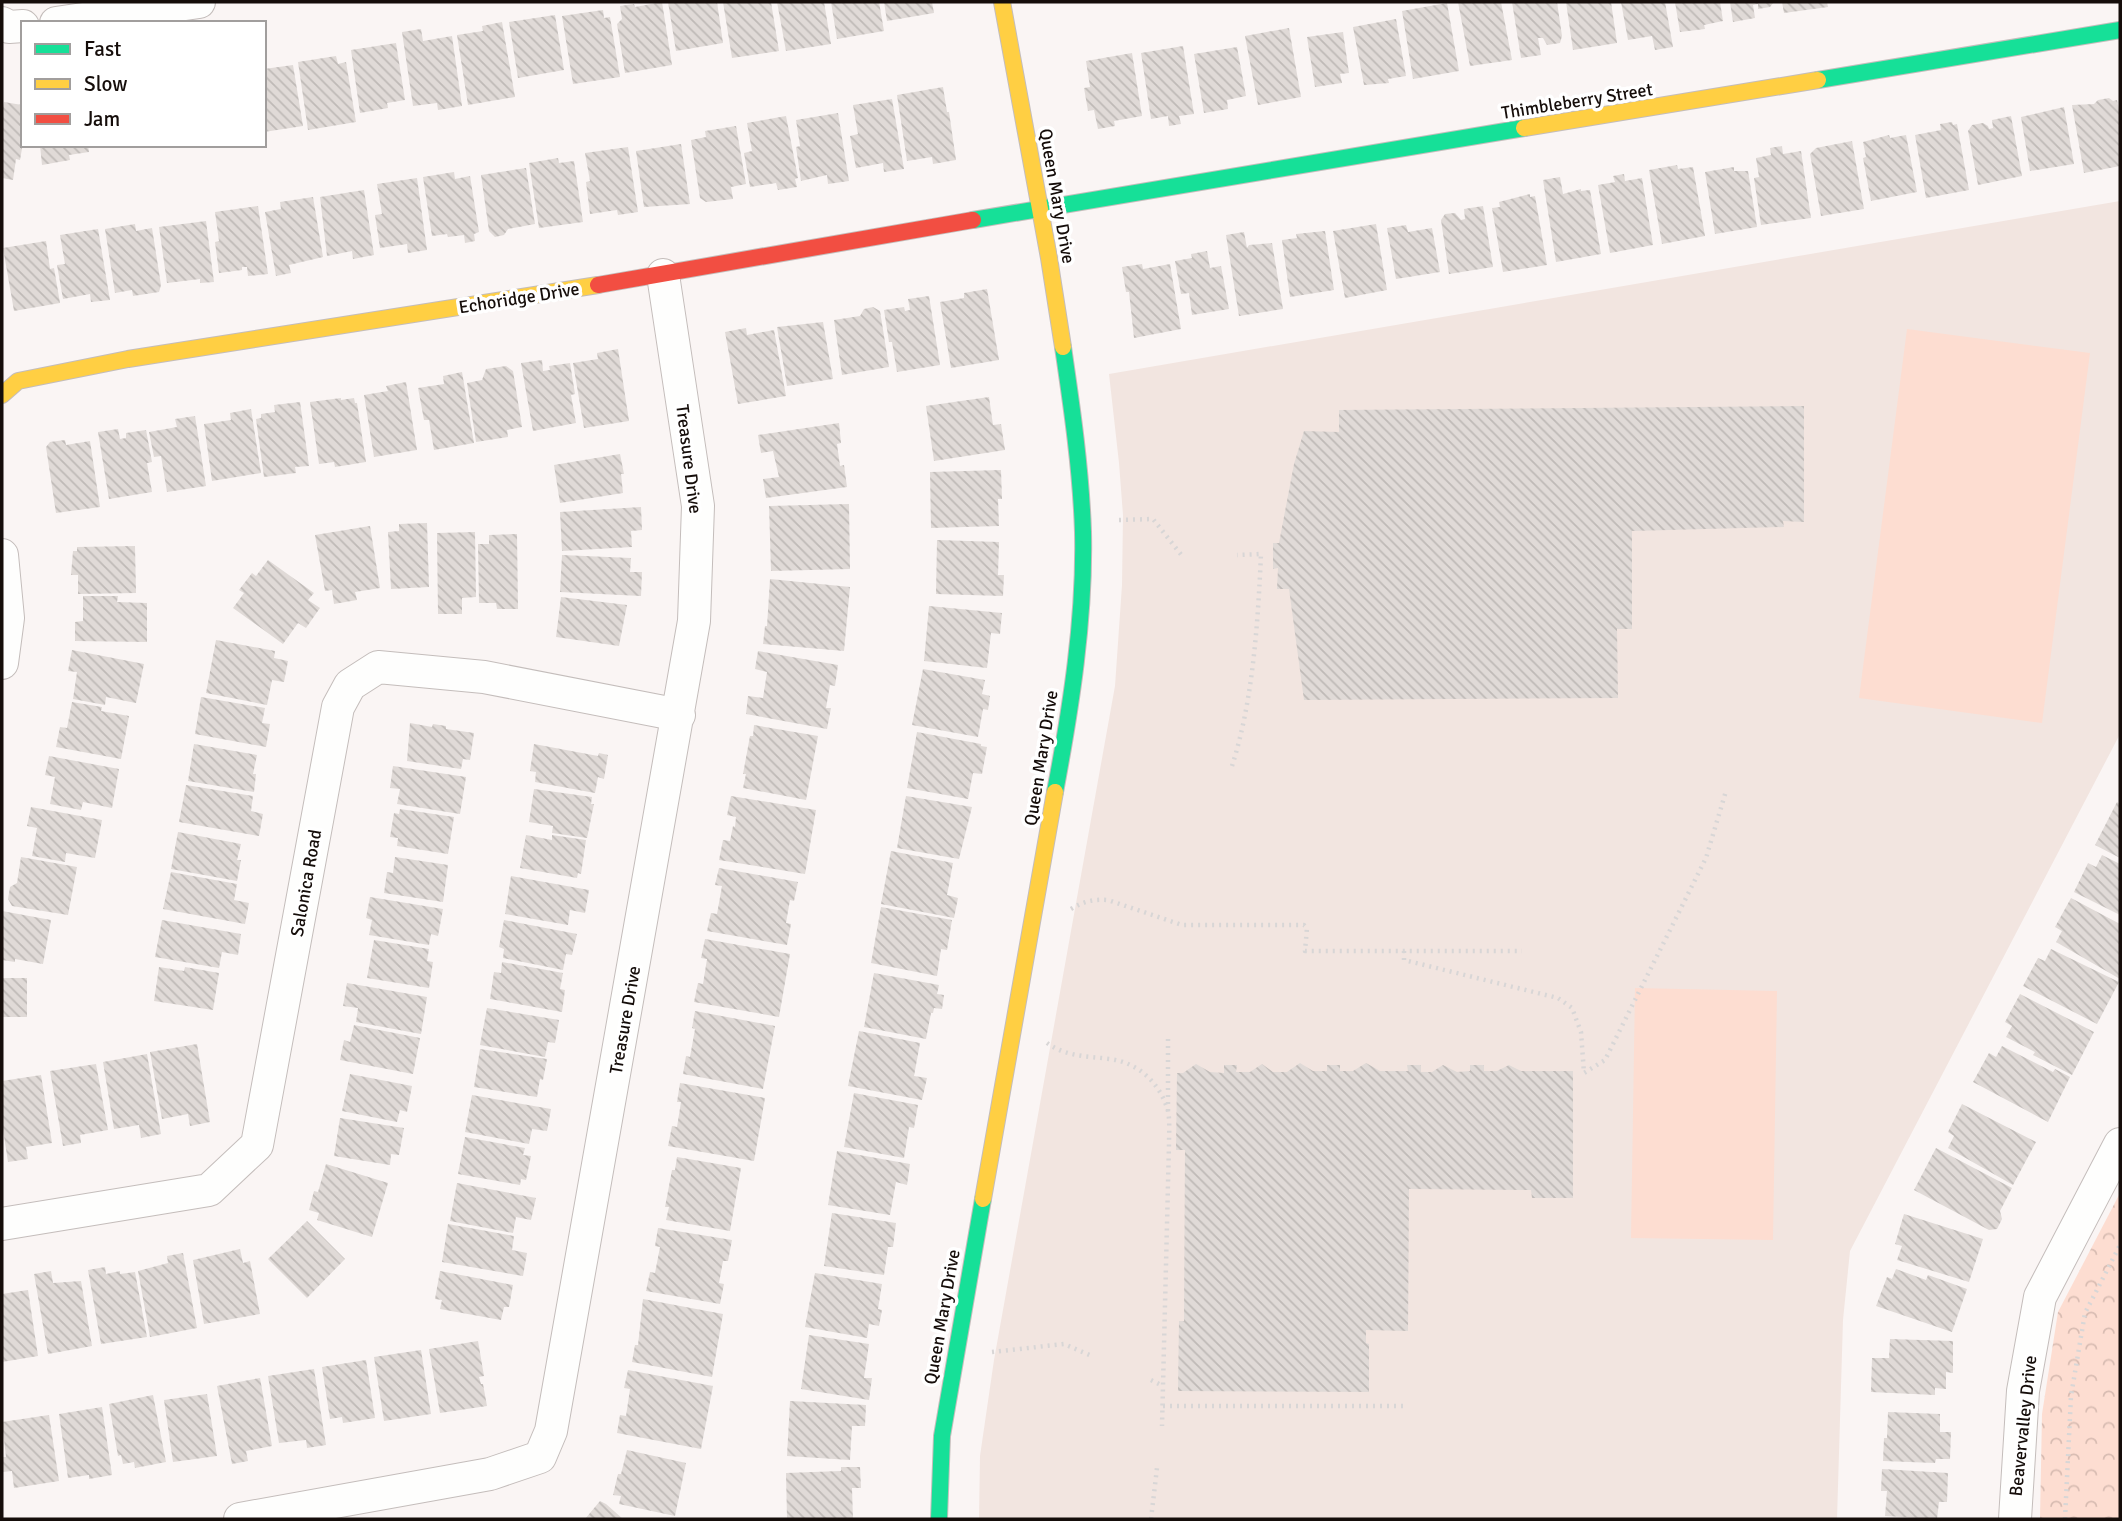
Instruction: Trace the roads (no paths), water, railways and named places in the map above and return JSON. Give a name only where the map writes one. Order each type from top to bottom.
[{"type":"street","points":[[70,21],[198,2]]},
{"type":"street","name":"Queen Mary Drive","points":[[939,1519],[942,1436],[951,1376],[1059,772],[1081,615],[1083,534],[1076,432],[1040,209],[1002,2]]},
{"type":"street","points":[[2,23],[9,27],[21,26]]},
{"type":"street","name":"Thimbleberry Street","points":[[1040,209],[2120,30]]},
{"type":"street","name":"Echoridge Drive","points":[[2,395],[18,381],[128,359],[663,275],[1040,209]]},
{"type":"street","name":"Treasure Drive","points":[[240,1519],[490,1474],[540,1457],[551,1431],[694,621],[698,506],[663,275]]},
{"type":"street","points":[[2,555],[8,618],[2,663]]},
{"type":"street","name":"Salonica Road","points":[[2,1224],[209,1190],[257,1145],[338,707],[350,685],[377,667],[484,677],[679,715]]},
{"type":"street","name":"Beavervalley Drive","points":[[2015,1519],[2023,1391],[2040,1297],[2120,1144]]}]
